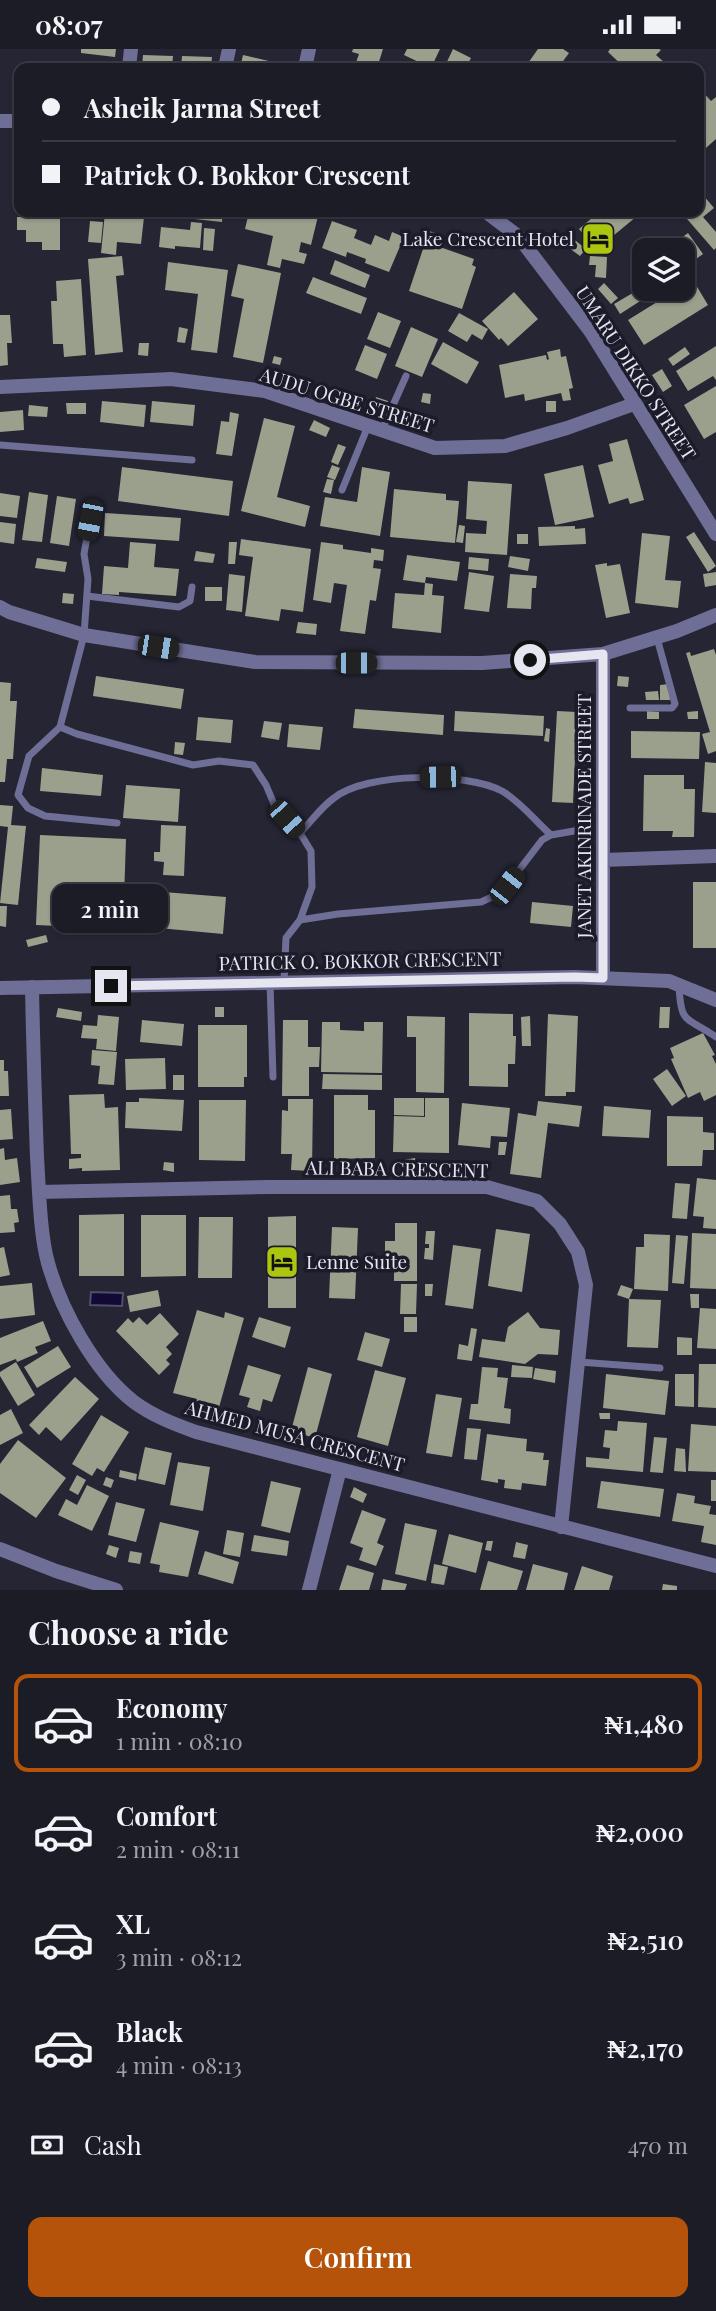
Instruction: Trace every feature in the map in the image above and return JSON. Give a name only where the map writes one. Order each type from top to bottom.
[{"type":"street","name":"UMARU DIKKO STREET","points":[[493,217],[519,236],[591,332],[716,534]]},
{"type":"street","name":"AUDU OGBE STREET","points":[[0,387],[171,379],[265,391],[435,447],[505,446],[634,404]]},
{"type":"street","points":[[0,607],[85,635],[255,662],[482,663],[603,654],[716,615]]},
{"type":"street","name":"JANET AKINRINADE STREET","points":[[603,654],[603,978]]},
{"type":"street","points":[[603,860],[716,856]]},
{"type":"street","name":"PATRICK O. BOKKOR CRESCENT","points":[[0,988],[603,978],[669,981],[716,1000]]},
{"type":"street","name":"AHMED MUSA CRESCENT","points":[[32,987],[39,1192],[47,1262],[63,1306],[108,1376],[133,1401],[157,1417],[196,1432],[716,1566]]},
{"type":"street","name":"ALI BABA CRESCENT","points":[[39,1192],[270,1187],[487,1187],[537,1201],[560,1224],[578,1252],[586,1285],[561,1527]]},
{"type":"street","points":[[309,1590],[340,1469]]},
{"type":"street","points":[[0,1549],[107,1589]]},
{"type":"lane","points":[[342,490],[406,376]]},
{"type":"lane","points":[[0,445],[192,460]]},
{"type":"lane","points":[[90,520],[84,554],[88,573],[85,635],[60,727],[29,756],[18,795],[28,808],[45,816],[117,823]]},
{"type":"lane","points":[[87,596],[179,607],[190,601],[192,587]]},
{"type":"lane","points":[[630,708],[672,708],[675,704],[657,637]]},
{"type":"lane","points":[[60,727],[193,765],[219,761],[253,765],[267,785],[274,804],[300,833],[311,851],[312,887],[300,921],[286,938],[277,982],[273,1077]]},
{"type":"lane","points":[[300,833],[335,796],[365,784],[394,779],[440,777],[470,781],[501,790],[551,835]]},
{"type":"lane","points":[[300,921],[338,914],[481,902],[507,886],[542,840],[551,835],[574,831]]},
{"type":"lane","points":[[679,985],[680,1010],[685,1019],[716,1037]]},
{"type":"lane","points":[[578,1362],[660,1368]]},
{"type":"shaded area","points":[[91,1292],[123,1293],[122,1306],[90,1305]]},
{"type":"building","points":[[81,49],[116,49],[115,57],[81,53]]},
{"type":"building","points":[[353,49],[383,49],[379,63],[356,63],[359,54],[352,52]]},
{"type":"building","points":[[407,49],[440,49],[433,63],[421,63],[404,55]]},
{"type":"building","points":[[453,49],[471,58],[468,63],[446,63]]},
{"type":"building","points":[[538,49],[563,49],[569,53],[562,63],[528,63]]},
{"type":"building","points":[[610,49],[659,49],[661,50],[656,55],[665,63],[620,63],[608,52]]},
{"type":"building","points":[[143,55],[173,56],[172,63],[142,63]]},
{"type":"building","points":[[243,55],[277,63],[241,63]]},
{"type":"building","points":[[182,56],[212,57],[211,63],[181,63]]},
{"type":"building","points":[[704,93],[711,101],[716,97],[716,139],[704,150]]},
{"type":"building","points":[[704,196],[714,208],[704,216]]},
{"type":"building","points":[[17,217],[60,217],[60,250],[42,250],[42,242],[26,242],[26,230],[17,230]]},
{"type":"building","points":[[105,217],[144,217],[141,244],[117,242],[116,255],[101,253]]},
{"type":"building","points":[[176,217],[222,217],[222,222]]},
{"type":"building","points":[[248,217],[318,217],[311,245],[301,242],[299,252],[307,254],[304,264],[282,259],[280,268],[267,265],[273,236],[245,229]]},
{"type":"building","name":"Lake Crescent Hotel","points":[[593,217],[636,217],[596,250],[579,229]]},
{"type":"building","points":[[685,217],[703,217],[716,232],[714,250]]},
{"type":"building","points":[[90,221],[103,222],[101,243],[88,242]]},
{"type":"building","points":[[332,221],[357,230],[354,238],[371,245],[375,235],[389,241],[392,232],[404,237],[389,272],[365,263],[366,259],[347,252],[346,257],[322,248]]},
{"type":"building","points":[[191,222],[202,223],[200,248],[159,247],[161,227],[190,230]]},
{"type":"building","points":[[204,228],[215,229],[213,251],[203,250]]},
{"type":"building","points":[[429,231],[441,235],[437,246],[474,259],[472,265],[476,267],[462,309],[409,291]]},
{"type":"building","points":[[571,237],[586,249],[580,256],[565,245]]},
{"type":"building","points":[[695,243],[703,254],[695,260]]},
{"type":"building","points":[[122,256],[124,275],[116,276],[123,352],[95,355],[88,259]]},
{"type":"building","points":[[590,256],[607,257],[606,278],[595,277],[596,265],[589,265]]},
{"type":"building","points":[[335,260],[370,275],[365,288],[330,274]]},
{"type":"building","points":[[168,262],[228,270],[217,353],[191,350],[198,294],[165,290]]},
{"type":"building","points":[[238,264],[281,273],[263,363],[233,357],[244,299],[231,296]]},
{"type":"building","points":[[313,277],[367,298],[361,314],[306,293]]},
{"type":"building","points":[[81,279],[86,355],[64,357],[63,344],[53,344],[51,301],[57,301],[56,281]]},
{"type":"building","points":[[604,283],[618,298],[611,304],[598,289]]},
{"type":"building","points":[[695,283],[708,305],[644,345],[628,320],[659,301],[695,301]]},
{"type":"building","points":[[514,292],[538,319],[508,346],[482,321]]},
{"type":"building","points":[[632,293],[632,301],[640,301],[620,314],[614,304]]},
{"type":"building","points":[[378,312],[401,321],[390,348],[367,339]]},
{"type":"building","points":[[459,313],[488,329],[482,340],[472,334],[467,342],[448,331]]},
{"type":"building","points":[[0,315],[10,315],[12,343],[7,343],[8,365],[0,366]]},
{"type":"building","points":[[179,327],[188,329],[185,343],[177,342]]},
{"type":"building","points":[[411,327],[438,339],[422,377],[395,366]]},
{"type":"building","points":[[443,342],[479,362],[467,384],[431,364]]},
{"type":"building","points":[[139,343],[149,343],[148,356],[138,355]]},
{"type":"building","points":[[365,345],[387,354],[377,379],[355,370]]},
{"type":"building","points":[[716,346],[716,380],[713,376],[688,391],[676,371]]},
{"type":"building","points":[[685,347],[690,354],[673,366],[668,359]]},
{"type":"building","points":[[560,349],[561,357],[566,356],[573,388],[569,389],[571,400],[563,401],[561,393],[525,401],[524,394],[505,398],[499,365],[546,355],[547,360],[547,352]]},
{"type":"building","points":[[274,356],[282,358],[280,365],[272,363]]},
{"type":"building","points":[[662,369],[672,386],[663,392],[652,375]]},
{"type":"building","points":[[716,386],[716,432],[704,439],[684,405]]},
{"type":"building","points":[[423,393],[431,394],[430,404],[421,402]]},
{"type":"building","points":[[376,397],[388,401],[385,410],[373,406]]},
{"type":"building","points":[[102,401],[146,405],[144,427],[100,422]]},
{"type":"building","points":[[152,401],[195,405],[193,426],[150,422]]},
{"type":"building","points":[[546,401],[556,401],[556,412],[546,412]]},
{"type":"building","points":[[66,403],[86,403],[86,414],[67,414]]},
{"type":"building","points":[[29,405],[48,407],[47,417],[28,416]]},
{"type":"building","points":[[23,410],[24,430],[0,432],[0,412]]},
{"type":"building","points":[[230,412],[239,414],[232,456],[216,454],[221,421],[229,422]]},
{"type":"building","points":[[264,418],[295,426],[277,497],[310,506],[305,527],[241,511]]},
{"type":"building","points":[[314,420],[330,428],[326,437],[309,430]]},
{"type":"building","points":[[627,439],[644,500],[630,504],[628,498],[609,504],[598,465],[613,461],[609,444]]},
{"type":"building","points":[[338,444],[346,447],[338,465],[331,462]]},
{"type":"building","points":[[332,465],[340,468],[335,480],[327,477]]},
{"type":"building","points":[[583,465],[594,517],[555,525],[544,474]]},
{"type":"building","points":[[122,467],[233,481],[229,516],[118,501]]},
{"type":"building","points":[[362,467],[390,472],[380,536],[320,526],[325,497],[357,502]]},
{"type":"building","points":[[327,479],[334,480],[331,494],[323,492]]},
{"type":"building","points":[[468,481],[512,484],[507,555],[465,552],[466,533],[486,534],[487,521],[466,519]]},
{"type":"building","points":[[394,489],[446,494],[446,500],[459,501],[455,543],[390,537]]},
{"type":"building","points":[[29,492],[48,495],[42,542],[22,540]]},
{"type":"building","points":[[0,493],[20,496],[17,518],[0,516]]},
{"type":"building","points":[[57,496],[76,499],[69,546],[50,543]]},
{"type":"building","points":[[105,513],[181,518],[179,541],[104,536]]},
{"type":"building","points":[[0,522],[16,524],[14,544],[0,542]]},
{"type":"building","points":[[459,525],[465,526],[463,543],[456,542]]},
{"type":"building","points":[[575,526],[575,529],[585,528],[586,544],[539,546],[538,527]]},
{"type":"building","points":[[694,532],[716,566],[708,572],[686,537]]},
{"type":"building","points":[[642,533],[670,536],[665,580],[681,581],[678,608],[635,603]]},
{"type":"building","points":[[517,534],[528,534],[528,544],[517,544]]},
{"type":"building","points":[[241,539],[311,549],[303,612],[281,609],[279,621],[245,616],[253,557],[239,555]]},
{"type":"building","points":[[130,542],[156,544],[154,567],[179,569],[176,596],[119,592],[119,595],[102,594],[104,566],[128,568]]},
{"type":"building","points":[[229,542],[237,542],[235,564],[228,564]]},
{"type":"building","points":[[321,542],[343,545],[343,549],[371,553],[371,548],[384,550],[383,561],[374,560],[373,568],[381,569],[376,601],[370,600],[365,634],[340,631],[347,585],[334,583],[331,603],[313,600]]},
{"type":"building","points":[[196,551],[215,554],[213,563],[194,561]]},
{"type":"building","points":[[407,555],[460,562],[457,581],[426,577],[425,583],[403,580]]},
{"type":"building","points":[[510,556],[530,559],[528,571],[508,567]]},
{"type":"building","points":[[469,557],[489,559],[488,571],[468,569]]},
{"type":"building","points":[[37,558],[67,562],[65,572],[35,568]]},
{"type":"building","points":[[607,563],[607,566],[620,564],[630,613],[606,618],[595,565]]},
{"type":"building","points":[[469,572],[494,576],[489,612],[464,609]]},
{"type":"building","points":[[716,572],[716,585],[705,587],[703,574]]},
{"type":"building","points":[[229,574],[245,576],[242,612],[226,610]]},
{"type":"building","points":[[510,574],[537,576],[536,588],[532,588],[531,609],[507,608]]},
{"type":"building","points":[[425,583],[433,584],[432,595],[444,596],[441,633],[392,628],[395,593],[424,595]]},
{"type":"building","points":[[205,587],[222,587],[222,601],[205,601]]},
{"type":"building","points":[[63,593],[74,594],[73,604],[62,603]]},
{"type":"building","points":[[298,622],[317,624],[316,635],[296,633]]},
{"type":"building","points":[[714,649],[716,751],[708,754],[702,734],[710,732],[686,653],[690,652],[691,656]]},
{"type":"building","points":[[96,676],[184,689],[181,709],[93,696]]},
{"type":"building","points":[[618,676],[629,677],[628,687],[617,686]]},
{"type":"building","points":[[0,682],[11,683],[10,701],[17,701],[13,759],[7,759],[5,782],[0,782]]},
{"type":"building","points":[[669,684],[670,700],[660,700],[660,685]]},
{"type":"building","points":[[658,691],[659,700],[646,700],[645,692]]},
{"type":"building","points":[[355,709],[444,715],[443,735],[353,728]]},
{"type":"building","points":[[455,711],[544,716],[543,736],[454,731]]},
{"type":"building","points":[[557,711],[577,712],[573,803],[552,802]]},
{"type":"building","points":[[647,711],[659,712],[659,719],[647,719]]},
{"type":"building","points":[[698,711],[698,719],[688,719],[687,712]]},
{"type":"building","points":[[198,717],[233,720],[231,743],[196,740]]},
{"type":"building","points":[[264,721],[282,723],[279,740],[261,737]]},
{"type":"building","points":[[289,724],[323,727],[320,750],[287,747]]},
{"type":"building","points":[[546,728],[550,729],[549,742],[544,741]]},
{"type":"building","points":[[631,731],[700,732],[699,759],[631,758]]},
{"type":"building","points":[[175,742],[185,743],[183,755],[174,754]]},
{"type":"building","points":[[705,762],[716,763],[716,813],[702,812]]},
{"type":"building","points":[[42,768],[103,775],[101,796],[40,791]]},
{"type":"building","points":[[644,775],[684,775],[684,789],[695,789],[694,837],[672,837],[673,831],[643,831]]},
{"type":"building","points":[[126,785],[180,789],[178,822],[123,818]]},
{"type":"building","points":[[0,805],[13,806],[11,825],[26,826],[18,905],[0,903],[8,827],[0,826]]},
{"type":"building","points":[[161,825],[186,826],[184,876],[163,875],[164,862],[154,861],[154,852],[160,852]]},
{"type":"building","points":[[40,835],[126,839],[123,929],[36,925]]},
{"type":"building","points":[[693,882],[716,882],[716,948],[693,948]]},
{"type":"building","points":[[151,891],[226,897],[223,934],[148,927]]},
{"type":"building","points":[[532,902],[573,906],[571,927],[530,923]]},
{"type":"building","points":[[0,906],[7,906],[6,927],[0,926]]},
{"type":"building","points":[[46,935],[48,942],[28,947],[26,940]]},
{"type":"building","points":[[215,1007],[224,1007],[224,1017],[215,1017]]},
{"type":"building","points":[[660,1007],[670,1007],[669,1028],[659,1028]]},
{"type":"building","points":[[58,1008],[82,1012],[81,1021],[56,1017]]},
{"type":"building","points":[[469,1013],[513,1014],[513,1036],[516,1036],[515,1064],[508,1064],[508,1087],[469,1086]]},
{"type":"building","points":[[548,1014],[578,1016],[575,1092],[566,1092],[566,1096],[545,1096]]},
{"type":"building","points":[[98,1015],[119,1017],[116,1051],[96,1049],[97,1039],[81,1038],[83,1025],[97,1026]]},
{"type":"building","points":[[407,1016],[445,1017],[444,1093],[416,1092],[416,1037],[407,1037]]},
{"type":"building","points":[[530,1016],[531,1046],[522,1046],[521,1017]]},
{"type":"building","points":[[142,1020],[184,1024],[182,1046],[140,1042]]},
{"type":"building","points":[[283,1020],[308,1020],[308,1047],[320,1047],[319,1067],[309,1067],[309,1096],[282,1096]]},
{"type":"building","points":[[322,1022],[340,1022],[340,1030],[364,1031],[364,1022],[383,1022],[382,1073],[321,1072]]},
{"type":"building","points":[[198,1025],[247,1025],[247,1077],[244,1077],[244,1087],[198,1087]]},
{"type":"building","points":[[703,1033],[715,1055],[712,1056],[716,1064],[716,1095],[704,1101],[700,1092],[688,1098],[671,1059],[674,1058],[670,1048]]},
{"type":"building","points":[[92,1050],[117,1052],[114,1085],[98,1084],[100,1066],[91,1065]]},
{"type":"building","points":[[165,1058],[166,1089],[126,1090],[125,1059]]},
{"type":"building","points":[[0,1060],[4,1060],[4,1071],[8,1071],[9,1096],[0,1096]]},
{"type":"building","points":[[667,1069],[686,1096],[672,1106],[653,1079]]},
{"type":"building","points":[[323,1074],[382,1075],[382,1090],[322,1089]]},
{"type":"building","points":[[173,1075],[184,1075],[184,1090],[173,1090]]},
{"type":"building","points":[[104,1094],[105,1108],[118,1107],[120,1170],[69,1169],[69,1159],[81,1158],[81,1154],[71,1154],[69,1095]]},
{"type":"building","points":[[334,1095],[368,1095],[368,1110],[375,1110],[375,1158],[334,1159]]},
{"type":"building","points":[[139,1098],[184,1100],[182,1131],[125,1128],[126,1102],[139,1102]]},
{"type":"building","points":[[394,1098],[424,1098],[424,1116],[394,1115]]},
{"type":"building","points":[[425,1098],[449,1098],[449,1153],[393,1152],[394,1116],[425,1117]]},
{"type":"building","points":[[288,1099],[313,1099],[312,1171],[291,1170],[292,1154],[281,1154],[282,1110],[288,1111]]},
{"type":"building","points":[[199,1100],[246,1100],[245,1161],[199,1160]]},
{"type":"building","points":[[538,1101],[582,1106],[579,1127],[548,1123],[541,1178],[510,1174],[518,1113],[536,1116]]},
{"type":"building","points":[[462,1103],[510,1108],[507,1137],[491,1136],[490,1148],[458,1145]]},
{"type":"building","points":[[604,1106],[651,1110],[649,1138],[602,1136]]},
{"type":"building","points":[[11,1109],[13,1139],[0,1140],[0,1110]]},
{"type":"building","points":[[667,1116],[703,1117],[703,1132],[714,1133],[714,1150],[703,1150],[702,1166],[667,1166]]},
{"type":"building","points":[[499,1142],[507,1142],[505,1155],[498,1155]]},
{"type":"building","points":[[4,1148],[5,1160],[17,1158],[20,1182],[0,1185],[0,1149]]},
{"type":"building","points":[[415,1158],[417,1171],[405,1172],[403,1160]]},
{"type":"building","points":[[164,1162],[174,1163],[174,1172],[163,1170]]},
{"type":"building","points":[[697,1178],[716,1180],[716,1229],[703,1228],[704,1217],[693,1216]]},
{"type":"building","points":[[675,1183],[690,1184],[687,1219],[672,1218]]},
{"type":"building","points":[[10,1195],[11,1209],[17,1209],[19,1222],[14,1223],[15,1232],[0,1233],[0,1196]]},
{"type":"building","points":[[124,1214],[124,1276],[79,1276],[79,1215]]},
{"type":"building","points":[[141,1215],[186,1215],[186,1276],[141,1277]]},
{"type":"building","name":"Lenne Suite","points":[[296,1216],[296,1308],[268,1308],[268,1217]]},
{"type":"building","points":[[199,1217],[233,1217],[232,1278],[198,1278]]},
{"type":"building","points":[[395,1223],[417,1223],[417,1281],[394,1281],[394,1262],[385,1262],[385,1241],[395,1241]]},
{"type":"building","points":[[332,1227],[358,1228],[355,1299],[329,1298]]},
{"type":"building","points":[[496,1229],[530,1234],[522,1292],[488,1286]]},
{"type":"building","points":[[426,1231],[435,1231],[433,1260],[424,1259],[425,1248],[429,1248],[429,1244],[425,1244]]},
{"type":"building","points":[[692,1233],[716,1234],[716,1289],[690,1288]]},
{"type":"building","points":[[644,1234],[670,1235],[668,1291],[634,1289],[636,1247],[644,1247]]},
{"type":"building","points":[[676,1235],[688,1236],[684,1284],[672,1283]]},
{"type":"building","points":[[453,1245],[481,1249],[473,1309],[445,1305]]},
{"type":"building","points":[[4,1247],[10,1275],[0,1277],[0,1248]]},
{"type":"building","points":[[32,1283],[35,1315],[0,1319],[0,1286]]},
{"type":"building","points":[[401,1284],[417,1284],[416,1314],[400,1314]]},
{"type":"building","points":[[425,1284],[433,1284],[432,1296],[425,1296]]},
{"type":"building","points":[[621,1285],[633,1289],[629,1299],[617,1295]]},
{"type":"building","points":[[158,1290],[161,1306],[130,1312],[127,1296]]},
{"type":"building","points":[[690,1294],[699,1294],[699,1308],[691,1308]]},
{"type":"building","points":[[629,1299],[661,1300],[658,1348],[627,1347]]},
{"type":"building","points":[[700,1308],[716,1309],[716,1349],[697,1348]]},
{"type":"building","points":[[197,1310],[224,1318],[225,1312],[244,1318],[218,1411],[195,1405],[197,1399],[173,1393]]},
{"type":"building","points":[[528,1312],[540,1328],[560,1330],[558,1355],[538,1354],[525,1364],[479,1357],[482,1339],[505,1342],[508,1327]]},
{"type":"building","points":[[160,1313],[179,1334],[166,1347],[172,1354],[166,1360],[170,1364],[159,1375],[116,1331],[128,1318],[133,1323],[139,1317],[147,1325]]},
{"type":"building","points":[[259,1317],[291,1327],[285,1348],[252,1337]]},
{"type":"building","points":[[404,1317],[417,1317],[417,1332],[404,1332]]},
{"type":"building","points":[[43,1321],[51,1341],[35,1347],[38,1353],[17,1362],[16,1359],[0,1365],[0,1338]]},
{"type":"building","points":[[471,1328],[477,1329],[472,1361],[457,1359],[459,1344],[468,1346]]},
{"type":"building","points":[[365,1332],[390,1339],[382,1367],[357,1360]]},
{"type":"building","points":[[677,1337],[692,1338],[692,1355],[677,1355]]},
{"type":"building","points":[[58,1346],[71,1367],[37,1388],[24,1367]]},
{"type":"building","points":[[16,1362],[35,1395],[18,1406],[0,1376],[0,1372]]},
{"type":"building","points":[[699,1364],[716,1364],[716,1408],[698,1407]]},
{"type":"building","points":[[248,1365],[281,1375],[272,1402],[263,1399],[260,1411],[247,1407],[250,1398],[239,1395]]},
{"type":"building","points":[[512,1365],[533,1367],[532,1378],[511,1377]]},
{"type":"building","points":[[308,1367],[332,1374],[315,1438],[291,1431]]},
{"type":"building","points":[[482,1367],[498,1368],[497,1377],[508,1378],[504,1408],[511,1409],[510,1424],[469,1419],[471,1404],[478,1404]]},
{"type":"building","points":[[535,1368],[556,1371],[555,1383],[533,1379]]},
{"type":"building","points":[[375,1370],[406,1378],[388,1446],[357,1437]]},
{"type":"building","points":[[606,1374],[669,1381],[665,1415],[603,1408]]},
{"type":"building","points":[[675,1374],[694,1374],[694,1407],[675,1406]]},
{"type":"building","points":[[75,1377],[99,1399],[61,1441],[46,1427],[39,1435],[29,1425]]},
{"type":"building","points":[[436,1394],[462,1398],[452,1457],[426,1453]]},
{"type":"building","points":[[11,1409],[23,1433],[0,1445],[0,1415]]},
{"type":"building","points":[[599,1413],[610,1413],[610,1419],[600,1419]]},
{"type":"building","points":[[101,1415],[129,1432],[104,1472],[97,1468],[92,1476],[72,1464]]},
{"type":"building","points":[[618,1421],[647,1423],[643,1472],[586,1467],[586,1457],[609,1459],[610,1448],[603,1447],[605,1430],[617,1431]]},
{"type":"building","points":[[691,1424],[716,1426],[716,1472],[688,1471]]},
{"type":"building","points":[[467,1428],[481,1429],[477,1460],[464,1459]]},
{"type":"building","points":[[487,1434],[527,1439],[526,1451],[544,1453],[543,1460],[549,1460],[546,1486],[522,1483],[521,1490],[504,1488],[505,1480],[498,1479],[498,1483],[481,1480]]},
{"type":"building","points":[[654,1437],[667,1438],[663,1473],[650,1472]]},
{"type":"building","points":[[18,1440],[66,1478],[36,1518],[0,1493],[0,1464]]},
{"type":"building","points":[[145,1447],[172,1453],[165,1485],[138,1479]]},
{"type":"building","points":[[676,1448],[685,1449],[686,1472],[674,1471]]},
{"type":"building","points":[[178,1462],[210,1467],[203,1511],[170,1505]]},
{"type":"building","points":[[120,1470],[137,1474],[136,1481],[119,1477]]},
{"type":"building","points":[[77,1475],[86,1480],[78,1495],[69,1490]]},
{"type":"building","points":[[106,1477],[114,1480],[111,1488],[103,1485]]},
{"type":"building","points":[[711,1480],[716,1480],[716,1501],[711,1501]]},
{"type":"building","points":[[271,1481],[301,1488],[290,1533],[261,1526]]},
{"type":"building","points":[[601,1481],[664,1489],[660,1517],[597,1508]]},
{"type":"building","points":[[87,1485],[109,1496],[92,1531],[58,1515],[66,1499],[77,1505]]},
{"type":"building","points":[[354,1487],[367,1494],[363,1503],[350,1497]]},
{"type":"building","points":[[677,1493],[695,1496],[694,1503],[711,1506],[709,1514],[716,1515],[716,1545],[701,1542],[704,1526],[672,1521]]},
{"type":"building","points":[[116,1502],[145,1509],[136,1542],[108,1535]]},
{"type":"building","points":[[362,1510],[386,1519],[377,1543],[384,1546],[376,1566],[359,1560],[363,1548],[350,1543]]},
{"type":"building","points":[[160,1522],[199,1531],[188,1577],[159,1572],[160,1565],[150,1563]]},
{"type":"building","points":[[405,1523],[437,1530],[426,1581],[395,1574]]},
{"type":"building","points":[[227,1530],[244,1533],[240,1557],[223,1554]]},
{"type":"building","points":[[449,1534],[483,1543],[476,1573],[442,1564]]},
{"type":"building","points":[[254,1535],[289,1541],[287,1556],[251,1551]]},
{"type":"building","points":[[487,1541],[493,1541],[491,1551],[485,1550]]},
{"type":"building","points":[[516,1542],[528,1545],[525,1559],[513,1557]]},
{"type":"building","points":[[109,1545],[119,1548],[116,1558],[106,1554]]},
{"type":"building","points":[[130,1551],[142,1553],[140,1564],[128,1562]]},
{"type":"building","points":[[205,1551],[239,1562],[233,1584],[198,1574]]},
{"type":"building","points":[[488,1561],[523,1571],[517,1590],[480,1590]]},
{"type":"building","points":[[434,1564],[448,1567],[444,1585],[431,1583]]},
{"type":"building","points":[[533,1564],[568,1573],[564,1590],[526,1590]]},
{"type":"building","points":[[347,1565],[374,1573],[369,1590],[339,1590]]},
{"type":"building","points":[[582,1566],[613,1576],[609,1590],[574,1590]]},
{"type":"building","points":[[383,1579],[407,1584],[405,1590],[381,1590]]},
{"type":"building","points":[[663,1584],[677,1586],[677,1590],[662,1590]]},
{"type":"place","name":"Lake Crescent Hotel","points":[[598,239]]},
{"type":"place","name":"Lenne Suite","points":[[282,1262]]},
{"type":"route","points":[[111,986],[603,978],[603,654],[530,660]]}]
